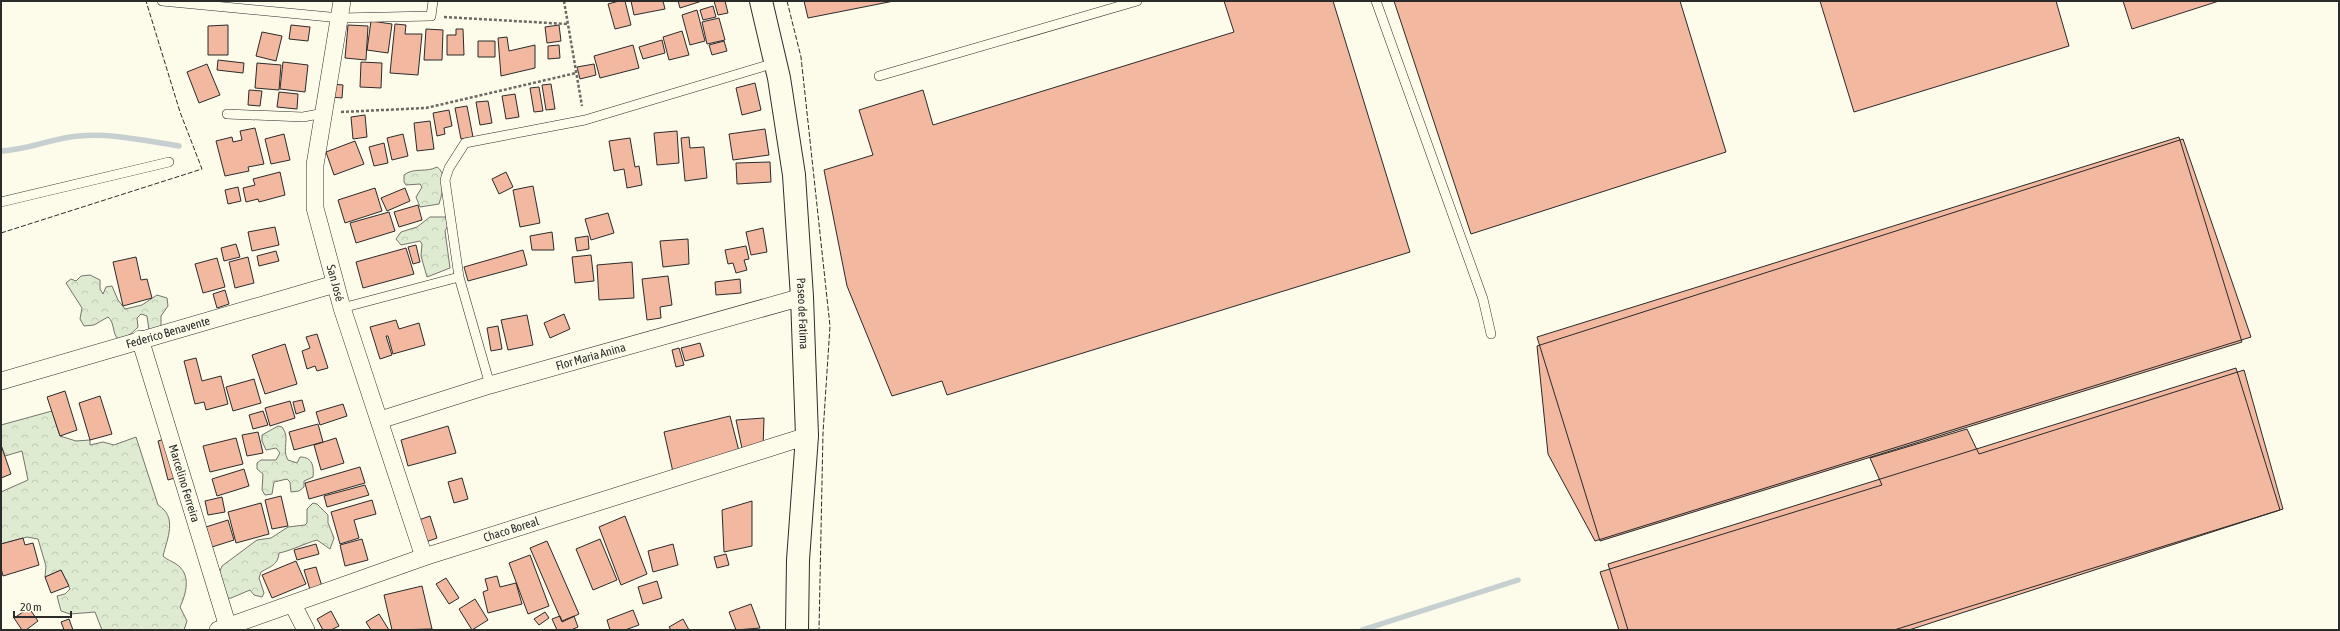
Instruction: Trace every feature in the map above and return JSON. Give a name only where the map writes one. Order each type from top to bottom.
[{"type":"street","name":"San José","points":[[342,1],[315,165],[315,208],[342,308],[424,557]]},
{"type":"street","name":"Paseo de Fatima","points":[[761,1],[775,63],[794,176],[802,297],[807,436],[798,560],[797,630]]},
{"type":"street","name":"Federico Benavente","points":[[1,381],[140,339],[335,284]]},
{"type":"street","name":"Flor Maria Anina","points":[[380,420],[490,384],[802,297]]},
{"type":"street","name":"Marcelino Ferreira","points":[[140,339],[223,628]]},
{"type":"street","name":"Chaco Boreal","points":[[223,628],[293,605],[424,557],[807,436]]},
{"type":"street","points":[[293,605],[306,630]]},
{"type":"lane","points":[[162,1],[340,18],[431,16],[433,1]]},
{"type":"lane","points":[[879,76],[1137,1]]},
{"type":"lane","points":[[1376,1],[1483,299],[1491,334]]},
{"type":"lane","points":[[490,384],[459,277],[445,180],[449,168],[465,143],[585,120],[775,63]]},
{"type":"lane","points":[[226,114],[303,117],[324,113]]},
{"type":"lane","points":[[1,202],[169,162]]},
{"type":"lane","points":[[342,308],[459,277]]},
{"type":"path","points":[[564,1],[585,120]]},
{"type":"path","points":[[431,16],[567,24]]},
{"type":"path","points":[[324,113],[426,108],[576,73]]},
{"type":"green space","points":[[437,167],[442,174],[443,179],[443,190],[439,204],[420,207],[416,197],[422,187],[420,184],[406,185],[404,182],[404,175],[412,171],[429,170]]},
{"type":"green space","points":[[430,217],[446,217],[449,224],[445,231],[450,268],[427,277],[421,256],[422,244],[420,241],[401,245],[396,239],[401,232],[417,227]]},
{"type":"green space","points":[[90,275],[100,280],[100,289],[103,294],[106,287],[112,286],[118,300],[125,309],[142,305],[157,295],[167,298],[168,306],[161,316],[161,326],[149,330],[147,316],[141,314],[137,318],[138,327],[129,335],[118,339],[116,337],[112,322],[108,317],[94,325],[84,326],[80,319],[82,308],[66,283],[71,279],[76,281],[81,276]]},
{"type":"green space","points":[[52,411],[60,436],[76,441],[90,440],[90,445],[103,442],[114,445],[136,437],[158,505],[168,516],[170,529],[163,556],[181,568],[186,579],[186,590],[180,607],[187,621],[184,630],[102,630],[95,612],[70,614],[61,611],[57,596],[65,594],[70,589],[61,570],[45,577],[46,566],[38,539],[27,537],[1,544],[1,492],[28,480],[22,451],[5,456],[1,445],[1,425]]},
{"type":"green space","points":[[278,426],[282,427],[285,431],[285,452],[288,460],[297,463],[300,457],[308,459],[313,466],[313,477],[304,481],[304,487],[299,491],[291,492],[290,482],[287,479],[274,482],[272,494],[265,495],[262,490],[263,474],[257,469],[257,463],[261,460],[276,460],[280,453],[276,448],[266,450],[262,441],[262,435]]},
{"type":"green space","points":[[313,503],[317,504],[328,515],[328,523],[334,538],[330,549],[317,540],[279,553],[276,563],[261,572],[259,578],[264,593],[262,597],[254,595],[250,590],[231,598],[223,599],[217,578],[222,566],[257,540],[271,538],[288,527],[305,525],[307,523],[307,509]]},
{"type":"building","points":[[625,1],[631,25],[615,29],[608,4]]},
{"type":"building","points":[[631,1],[663,1],[665,9],[634,15]]},
{"type":"building","points":[[678,1],[702,1],[680,8]]},
{"type":"building","points":[[714,1],[725,1],[728,13],[718,15]]},
{"type":"building","points":[[804,1],[894,1],[808,18]]},
{"type":"building","points":[[1224,1],[1333,1],[1410,252],[947,395],[942,381],[892,396],[847,286],[824,170],[873,155],[859,110],[923,90],[933,125],[1234,32]]},
{"type":"building","points":[[1394,1],[1680,1],[1726,152],[1471,234]]},
{"type":"building","points":[[1820,1],[2056,1],[2069,46],[1854,112]]},
{"type":"building","points":[[2123,1],[2219,1],[2132,29]]},
{"type":"building","points":[[713,6],[716,17],[703,20],[700,10]]},
{"type":"building","points":[[697,10],[705,41],[690,45],[682,15]]},
{"type":"building","points":[[719,18],[725,40],[707,44],[702,22]]},
{"type":"building","points":[[371,21],[392,24],[388,53],[367,50]]},
{"type":"building","points":[[395,24],[406,25],[405,34],[422,34],[418,75],[390,73]]},
{"type":"building","points":[[228,25],[228,55],[208,55],[208,26]]},
{"type":"building","points":[[291,25],[310,27],[308,41],[289,39]]},
{"type":"building","points":[[348,25],[368,26],[366,60],[345,58]]},
{"type":"building","points":[[559,25],[561,41],[547,43],[545,27]]},
{"type":"building","points":[[426,29],[443,30],[442,60],[424,60]]},
{"type":"building","points":[[456,29],[463,29],[464,55],[447,55],[447,35],[456,35]]},
{"type":"building","points":[[682,31],[689,55],[669,60],[663,37]]},
{"type":"building","points":[[262,32],[282,36],[276,61],[256,56]]},
{"type":"building","points":[[507,37],[509,51],[535,45],[535,68],[501,76],[498,38]]},
{"type":"building","points":[[662,40],[665,53],[643,59],[639,47]]},
{"type":"building","points":[[478,41],[495,41],[495,57],[478,57]]},
{"type":"building","points":[[724,41],[727,51],[712,55],[709,45]]},
{"type":"building","points":[[559,45],[560,58],[548,59],[548,46]]},
{"type":"building","points":[[633,45],[639,68],[600,78],[594,56]]},
{"type":"building","points":[[218,60],[244,63],[243,73],[217,70]]},
{"type":"building","points":[[283,62],[308,65],[305,92],[280,89]]},
{"type":"building","points":[[361,62],[382,63],[381,88],[360,87]]},
{"type":"building","points":[[257,63],[281,65],[279,90],[255,88]]},
{"type":"building","points":[[207,64],[220,95],[199,103],[187,72]]},
{"type":"building","points":[[594,64],[596,75],[580,79],[577,67]]},
{"type":"building","points":[[755,83],[761,110],[742,115],[736,88]]},
{"type":"building","points":[[332,84],[343,85],[342,98],[331,97]]},
{"type":"building","points":[[551,84],[555,109],[546,110],[542,85]]},
{"type":"building","points":[[539,87],[543,111],[534,112],[530,88]]},
{"type":"building","points":[[249,90],[262,91],[260,106],[248,105]]},
{"type":"building","points":[[279,92],[298,94],[297,109],[277,107]]},
{"type":"building","points":[[515,94],[519,117],[506,119],[502,96]]},
{"type":"building","points":[[488,101],[492,123],[480,125],[476,102]]},
{"type":"building","points":[[467,106],[473,137],[461,139],[455,108]]},
{"type":"building","points":[[449,110],[452,126],[444,128],[445,134],[437,136],[433,113]]},
{"type":"building","points":[[365,115],[367,137],[353,139],[351,117]]},
{"type":"building","points":[[430,121],[434,149],[417,151],[414,123]]},
{"type":"building","points":[[255,128],[264,164],[248,167],[249,171],[225,176],[216,141],[232,137],[233,142],[242,140],[240,131]]},
{"type":"building","points":[[765,129],[769,155],[733,160],[729,134]]},
{"type":"building","points":[[677,131],[679,163],[657,165],[654,133]]},
{"type":"building","points":[[284,134],[290,160],[271,164],[265,139]]},
{"type":"building","points":[[403,134],[408,156],[392,160],[387,138]]},
{"type":"building","points":[[689,137],[690,148],[704,147],[707,178],[685,181],[681,138]]},
{"type":"building","points":[[2179,137],[2242,342],[1600,541],[1537,337]]},
{"type":"building","points":[[630,138],[635,167],[639,166],[642,185],[627,188],[624,169],[614,171],[609,141]]},
{"type":"building","points":[[2183,139],[2251,337],[1595,541],[1548,454],[1537,346]]},
{"type":"building","points":[[355,141],[364,164],[334,175],[326,152]]},
{"type":"building","points":[[384,143],[388,163],[374,166],[369,147]]},
{"type":"building","points":[[770,162],[771,182],[737,184],[736,163]]},
{"type":"building","points":[[280,172],[285,195],[259,202],[258,199],[246,202],[243,188],[255,185],[253,179]]},
{"type":"building","points":[[506,172],[513,187],[499,194],[492,179]]},
{"type":"building","points":[[533,186],[540,223],[520,227],[513,190]]},
{"type":"building","points":[[238,187],[241,201],[228,204],[225,190]]},
{"type":"building","points":[[375,188],[382,211],[345,223],[338,200]]},
{"type":"building","points":[[405,188],[410,201],[387,211],[381,198]]},
{"type":"building","points":[[418,205],[422,220],[399,227],[394,212]]},
{"type":"building","points":[[389,212],[395,231],[356,243],[350,223]]},
{"type":"building","points":[[608,213],[614,233],[591,240],[585,219]]},
{"type":"building","points":[[275,227],[279,245],[252,251],[248,232]]},
{"type":"building","points":[[763,228],[767,252],[751,255],[746,232]]},
{"type":"building","points":[[552,232],[554,250],[532,250],[530,236]]},
{"type":"building","points":[[588,236],[589,249],[577,251],[575,238]]},
{"type":"building","points":[[688,239],[689,264],[663,267],[660,241]]},
{"type":"building","points":[[236,244],[240,257],[224,261],[221,248]]},
{"type":"building","points":[[416,245],[420,262],[413,264],[408,247]]},
{"type":"building","points":[[746,246],[749,259],[744,260],[747,270],[736,273],[733,263],[728,264],[725,250]]},
{"type":"building","points":[[406,248],[414,274],[363,288],[356,262]]},
{"type":"building","points":[[523,250],[527,265],[468,281],[464,267]]},
{"type":"building","points":[[276,251],[279,261],[259,266],[257,256]]},
{"type":"building","points":[[591,255],[594,281],[575,283],[572,257]]},
{"type":"building","points":[[136,257],[141,280],[147,279],[152,298],[123,306],[113,262]]},
{"type":"building","points":[[248,257],[254,283],[235,288],[229,262]]},
{"type":"building","points":[[217,258],[225,287],[203,293],[195,264]]},
{"type":"building","points":[[632,262],[634,298],[599,300],[597,265]]},
{"type":"building","points":[[668,276],[672,305],[660,307],[661,318],[647,320],[642,279]]},
{"type":"building","points":[[740,279],[741,293],[716,295],[715,282]]},
{"type":"building","points":[[225,290],[229,304],[217,308],[213,294]]},
{"type":"building","points":[[564,314],[570,329],[550,338],[544,323]]},
{"type":"building","points":[[527,315],[533,345],[508,350],[501,320]]},
{"type":"building","points":[[396,320],[399,329],[419,323],[425,345],[393,354],[388,336],[386,336],[392,355],[380,359],[370,327]]},
{"type":"building","points":[[498,326],[502,349],[491,351],[487,328]]},
{"type":"building","points":[[317,334],[328,368],[317,371],[315,366],[307,369],[302,351],[310,348],[306,337]]},
{"type":"building","points":[[700,343],[704,356],[685,361],[681,348]]},
{"type":"building","points":[[285,344],[297,384],[265,394],[252,355]]},
{"type":"building","points":[[679,348],[684,365],[676,367],[672,350]]},
{"type":"building","points":[[196,358],[202,381],[221,376],[228,404],[206,410],[204,402],[195,404],[184,361]]},
{"type":"building","points":[[2236,368],[2280,510],[1894,630],[1628,630],[1608,564]]},
{"type":"building","points":[[2244,370],[2283,509],[1909,630],[1619,630],[1600,572],[1882,485],[1870,458],[1967,429],[1979,454]]},
{"type":"building","points":[[254,379],[261,403],[233,411],[226,387]]},
{"type":"building","points":[[65,391],[77,430],[60,436],[47,397]]},
{"type":"building","points":[[100,396],[112,434],[90,440],[79,403]]},
{"type":"building","points":[[302,400],[305,411],[296,414],[293,402]]},
{"type":"building","points":[[290,401],[295,418],[270,426],[265,408]]},
{"type":"building","points":[[343,404],[347,416],[320,425],[316,412]]},
{"type":"building","points":[[263,411],[268,425],[253,429],[249,415]]},
{"type":"building","points":[[730,416],[740,455],[673,472],[664,432]]},
{"type":"building","points":[[764,418],[763,448],[743,453],[736,420]]},
{"type":"building","points":[[318,424],[323,442],[294,450],[289,432]]},
{"type":"building","points":[[448,426],[456,453],[408,466],[401,440]]},
{"type":"building","points":[[258,432],[263,453],[247,456],[242,435]]},
{"type":"building","points":[[168,438],[178,477],[168,480],[158,441]]},
{"type":"building","points":[[236,438],[243,464],[210,472],[203,446]]},
{"type":"building","points":[[336,438],[344,463],[321,470],[314,445]]},
{"type":"building","points":[[1,445],[11,474],[1,478]]},
{"type":"building","points":[[360,467],[365,483],[309,499],[305,483]]},
{"type":"building","points":[[244,469],[249,486],[217,496],[212,479]]},
{"type":"building","points":[[462,478],[468,499],[454,503],[448,482]]},
{"type":"building","points":[[365,485],[369,495],[327,507],[324,496]]},
{"type":"building","points":[[281,496],[288,526],[272,529],[265,500]]},
{"type":"building","points":[[222,497],[225,512],[208,515],[205,501]]},
{"type":"building","points":[[372,500],[376,514],[354,520],[359,538],[340,544],[331,512]]},
{"type":"building","points":[[752,501],[752,546],[724,552],[722,510]]},
{"type":"building","points":[[261,503],[269,534],[236,543],[228,512]]},
{"type":"building","points":[[430,516],[437,538],[423,543],[416,521]]},
{"type":"building","points":[[625,516],[647,574],[621,585],[599,527]]},
{"type":"building","points":[[228,520],[234,540],[212,547],[206,527]]},
{"type":"building","points":[[23,538],[25,545],[33,543],[39,565],[3,576],[1,568],[1,544]]},
{"type":"building","points":[[362,539],[368,560],[345,566],[340,545]]},
{"type":"building","points":[[600,539],[617,580],[593,590],[576,549]]},
{"type":"building","points":[[547,541],[579,614],[562,622],[530,548]]},
{"type":"building","points":[[316,544],[319,554],[297,560],[294,550]]},
{"type":"building","points":[[673,544],[678,565],[653,572],[648,551]]},
{"type":"building","points":[[726,554],[729,565],[717,568],[714,557]]},
{"type":"building","points":[[530,555],[549,606],[528,614],[509,563]]},
{"type":"building","points":[[296,561],[306,584],[272,598],[262,575]]},
{"type":"building","points":[[316,567],[324,593],[312,596],[304,570]]},
{"type":"building","points":[[61,570],[69,586],[51,593],[45,577]]},
{"type":"building","points":[[497,576],[500,587],[516,583],[522,604],[488,613],[483,592],[488,590],[485,579]]},
{"type":"building","points":[[446,578],[459,598],[449,604],[436,584]]},
{"type":"building","points":[[657,581],[662,598],[643,604],[638,587]]},
{"type":"building","points":[[422,586],[432,629],[392,630],[384,595]]},
{"type":"building","points":[[475,599],[488,620],[472,630],[459,609]]},
{"type":"building","points":[[751,604],[760,628],[736,630],[729,612]]},
{"type":"building","points":[[29,608],[38,621],[26,630],[22,630],[14,618]]},
{"type":"building","points":[[633,610],[639,625],[625,630],[610,630],[607,620]]},
{"type":"building","points":[[331,611],[339,626],[331,630],[323,630],[317,619]]},
{"type":"building","points":[[545,612],[549,618],[539,625],[534,619]]},
{"type":"building","points":[[379,614],[389,630],[371,630],[366,622]]},
{"type":"building","points":[[560,616],[562,621],[574,616],[578,627],[571,630],[557,630],[552,619]]},
{"type":"building","points":[[69,619],[73,630],[64,630],[61,622]]},
{"type":"building","points":[[683,619],[689,630],[671,630],[669,627]]},
{"type":"waterway","points":[[1,151],[21,149],[69,137],[92,135],[129,138],[179,146]]},
{"type":"waterway","points":[[1362,630],[1518,580]]},
{"type":"fence","points":[[1,233],[202,169],[180,112],[146,1]]},
{"type":"fence","points":[[787,1],[801,57],[830,326],[823,433],[819,630]]}]
